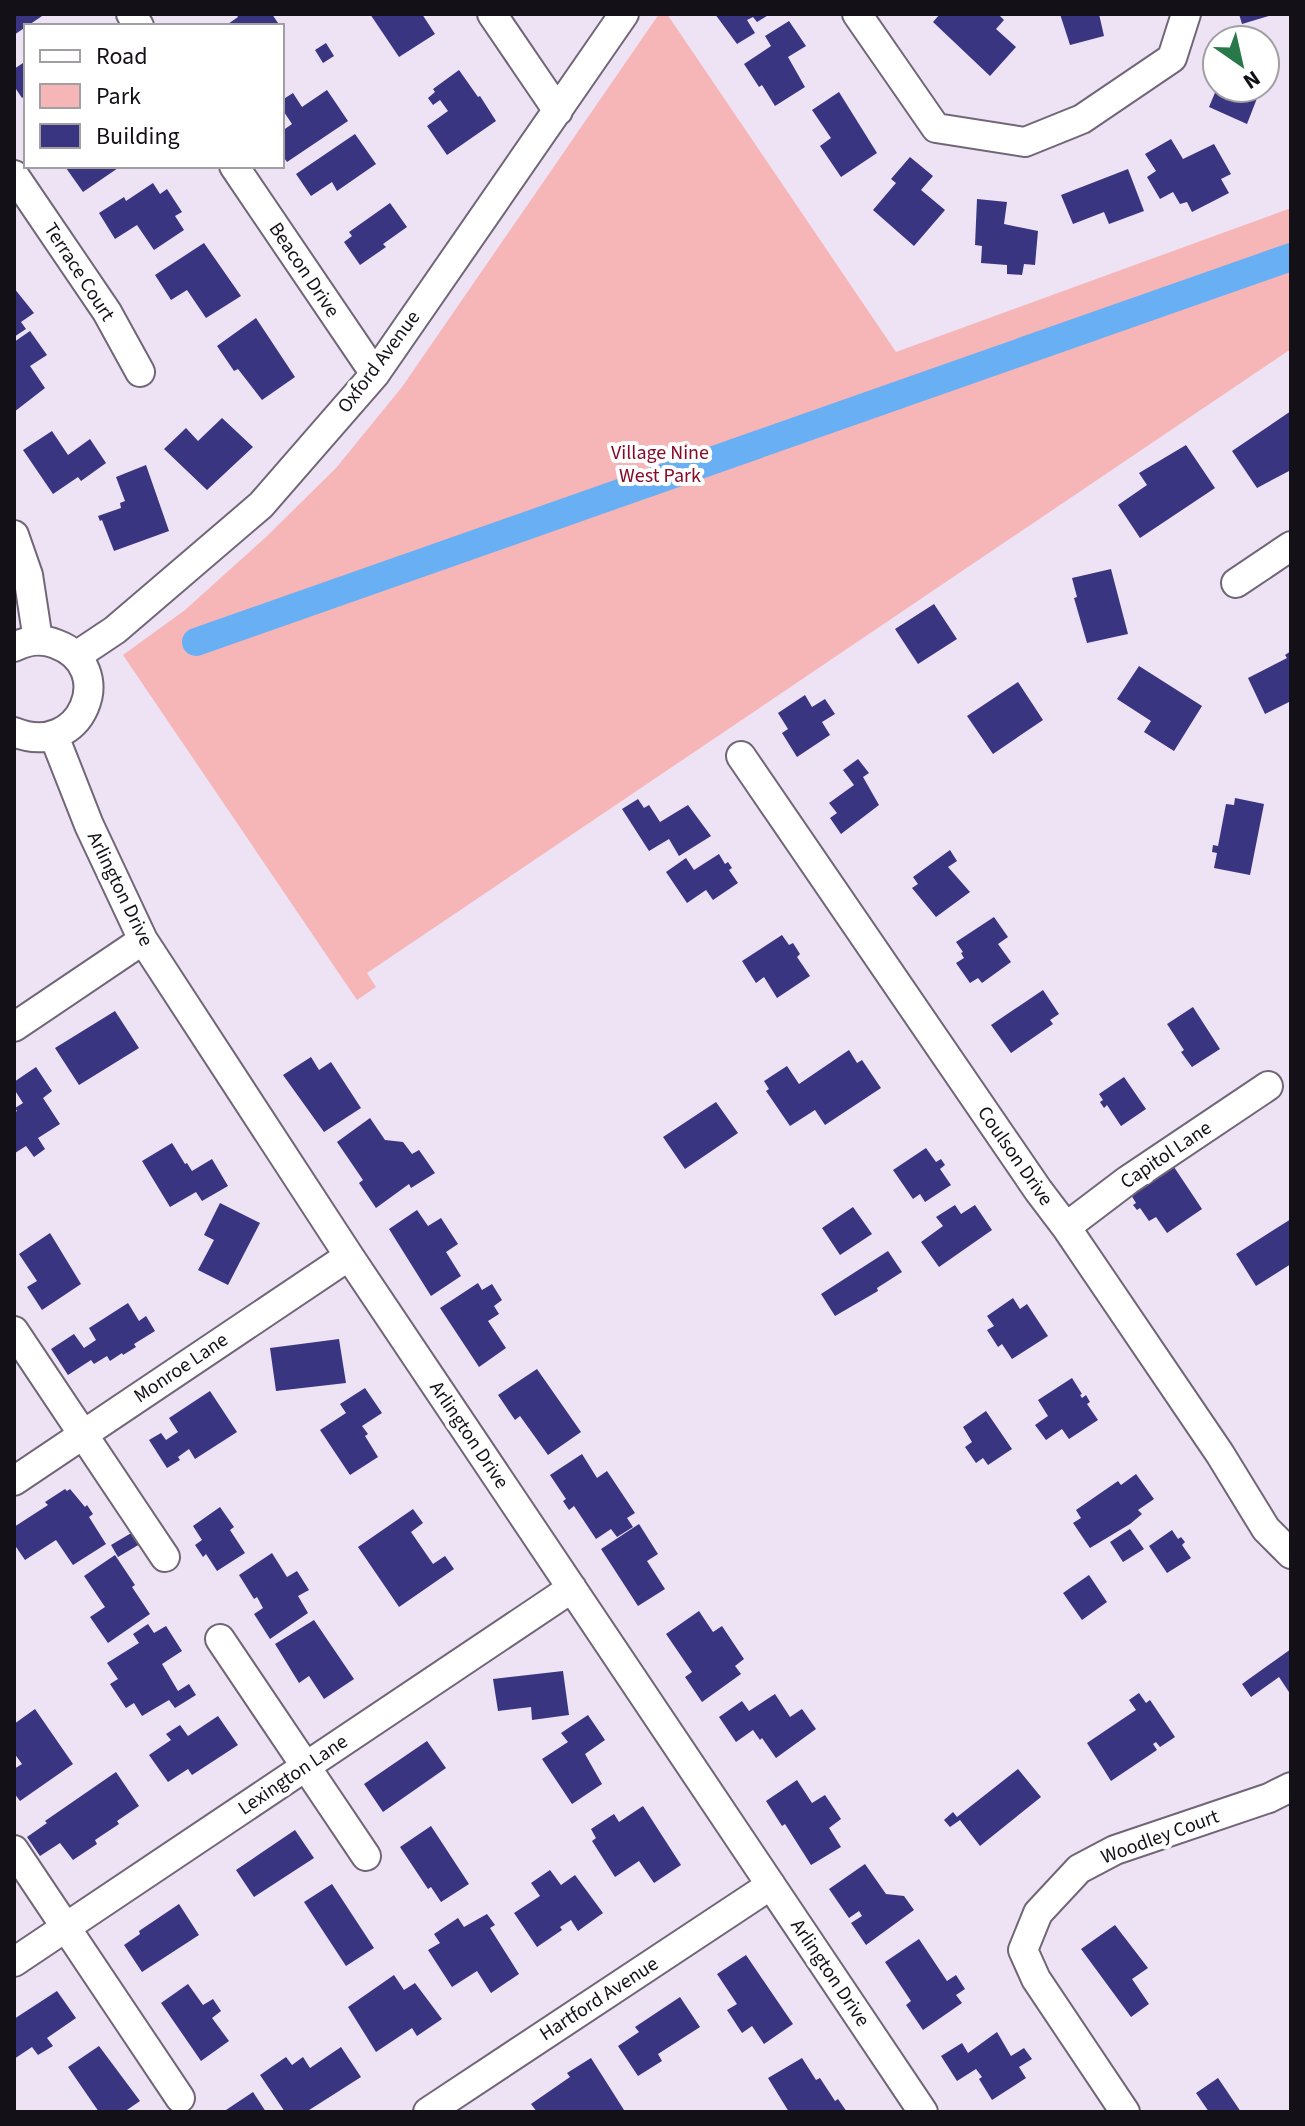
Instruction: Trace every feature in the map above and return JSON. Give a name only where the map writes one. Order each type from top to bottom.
[{"type":"street","points":[[492,14],[558,111]]},
{"type":"street","name":"Oxford Avenue","points":[[76,656],[115,630],[261,505],[375,374],[624,14]]},
{"type":"street","points":[[857,14],[936,128],[1025,142],[1082,119],[1172,58],[1186,14]]},
{"type":"street","name":"Beacon Drive","points":[[235,168],[375,374]]},
{"type":"street","name":"Terrace Court","points":[[14,175],[107,312],[140,372]]},
{"type":"street","points":[[14,535],[28,575],[26,644],[65,647],[76,656],[88,681],[88,695],[77,721],[67,730],[54,736],[26,737],[14,732]]},
{"type":"street","points":[[1236,583],[1291,546]]},
{"type":"street","name":"Arlington Drive","points":[[54,736],[89,825],[143,940],[349,1256],[923,2112]]},
{"type":"street","name":"Coulson Drive","points":[[741,756],[1029,1178],[1066,1227],[1220,1454],[1266,1529],[1291,1554]]},
{"type":"street","points":[[14,1027],[143,940]]},
{"type":"street","name":"Capitol Lane","points":[[1066,1227],[1128,1180],[1268,1086]]},
{"type":"street","name":"Monroe Lane","points":[[14,1481],[349,1256]]},
{"type":"street","points":[[14,1331],[165,1557]]},
{"type":"street","name":"Lexington Lane","points":[[14,1962],[572,1588]]},
{"type":"street","points":[[220,1639],[366,1856]]},
{"type":"street","name":"Woodley Court","points":[[1125,2112],[1036,1979],[1023,1950],[1038,1913],[1079,1869],[1115,1850],[1269,1798],[1291,1787]]},
{"type":"street","points":[[14,1850],[180,2098]]},
{"type":"street","name":"Hartford Avenue","points":[[428,2112],[771,1885]]},
{"type":"green space","name":"Village Nine West Park","points":[[659,14],[667,14],[896,352],[1291,208],[1291,349],[367,973],[376,987],[357,1000],[123,655],[185,610],[336,468],[402,387]]},
{"type":"building","points":[[14,14],[45,14],[30,24],[24,24],[24,28],[14,35]]},
{"type":"building","points":[[236,14],[272,14],[279,24],[228,24],[238,17]]},
{"type":"building","points":[[370,14],[422,14],[435,34],[399,57]]},
{"type":"building","points":[[715,14],[770,14],[757,22],[753,17],[747,20],[755,33],[737,44]]},
{"type":"building","points":[[940,14],[998,14],[1004,20],[996,29],[1016,47],[990,76],[933,22]]},
{"type":"building","points":[[1060,14],[1099,14],[1104,36],[1070,45]]},
{"type":"building","points":[[1239,14],[1272,14],[1272,15],[1242,24]]},
{"type":"building","points":[[789,21],[806,46],[788,57],[805,87],[775,106],[744,64],[771,46],[765,36]]},
{"type":"building","points":[[326,43],[334,56],[323,63],[315,50]]},
{"type":"building","points":[[24,62],[22,98],[14,86],[14,69]]},
{"type":"building","points":[[459,70],[496,121],[447,155],[427,126],[448,111],[440,100],[433,105],[428,98],[435,92],[433,89]]},
{"type":"building","points":[[327,90],[348,121],[287,162],[284,158],[284,130],[292,124],[284,112],[284,99],[293,93],[302,107]]},
{"type":"building","points":[[839,92],[877,153],[841,177],[820,146],[831,138],[812,110]]},
{"type":"building","points":[[1210,104],[1255,104],[1247,124],[1209,107]]},
{"type":"building","points":[[355,134],[376,164],[337,191],[332,182],[311,196],[296,174]]},
{"type":"building","points":[[1171,139],[1183,159],[1214,144],[1231,174],[1221,179],[1229,193],[1192,212],[1187,202],[1180,204],[1173,192],[1160,199],[1147,177],[1156,171],[1145,154]]},
{"type":"building","points":[[910,157],[933,176],[921,190],[945,210],[914,246],[873,210],[896,183],[891,179]]},
{"type":"building","points":[[66,168],[118,168],[83,192]]},
{"type":"building","points":[[1128,169],[1144,211],[1109,224],[1104,212],[1073,224],[1061,195]]},
{"type":"building","points":[[153,183],[160,194],[167,189],[182,212],[175,216],[184,230],[154,250],[137,225],[115,239],[99,213],[124,197],[126,201]]},
{"type":"building","points":[[977,199],[1007,202],[1004,224],[1038,231],[1035,265],[1024,264],[1022,275],[1007,274],[1007,265],[981,263],[982,246],[975,245]]},
{"type":"building","points":[[390,203],[407,227],[360,265],[344,242],[352,236],[349,232]]},
{"type":"building","points":[[204,243],[241,296],[206,318],[187,290],[171,300],[155,275]]},
{"type":"building","points":[[14,288],[34,313],[21,322],[26,329],[14,337]]},
{"type":"building","points":[[256,318],[295,377],[262,400],[238,369],[234,371],[217,346]]},
{"type":"building","points":[[30,331],[47,355],[30,366],[45,388],[14,412],[14,342]]},
{"type":"building","points":[[1291,411],[1291,470],[1257,488],[1232,451]]},
{"type":"building","points":[[222,418],[253,447],[207,490],[164,449],[186,428],[198,441]]},
{"type":"building","points":[[52,431],[68,455],[90,439],[106,463],[81,481],[78,477],[53,494],[23,450]]},
{"type":"building","points":[[1186,445],[1215,488],[1140,538],[1118,505],[1147,485],[1139,473]]},
{"type":"building","points":[[146,465],[169,531],[114,551],[98,516],[121,508],[120,503],[125,501],[116,477]]},
{"type":"building","points":[[1111,569],[1128,634],[1087,643],[1074,598],[1077,597],[1072,578]]},
{"type":"building","points":[[934,604],[957,639],[918,664],[895,629]]},
{"type":"building","points":[[1291,651],[1291,701],[1265,714],[1248,678],[1287,658],[1285,655]]},
{"type":"building","points":[[1139,666],[1202,706],[1174,751],[1144,732],[1151,721],[1117,699]]},
{"type":"building","points":[[1018,682],[1043,720],[993,754],[967,716]]},
{"type":"building","points":[[805,695],[812,707],[825,699],[835,714],[822,722],[830,735],[797,757],[782,733],[788,729],[778,713]]},
{"type":"building","points":[[858,759],[869,773],[863,777],[879,805],[841,834],[830,818],[837,813],[829,803],[854,785],[843,770]]},
{"type":"building","points":[[1235,798],[1264,804],[1250,875],[1214,868],[1217,853],[1212,852],[1213,845],[1218,846],[1226,804],[1234,805]]},
{"type":"building","points":[[638,799],[644,808],[649,805],[660,822],[688,805],[711,836],[679,856],[669,839],[649,851],[622,809]]},
{"type":"building","points":[[950,850],[957,861],[948,867],[970,892],[936,917],[912,888],[918,884],[913,877]]},
{"type":"building","points":[[719,854],[725,864],[728,862],[732,868],[729,870],[738,883],[713,900],[706,890],[687,903],[666,872],[686,858],[694,870]]},
{"type":"building","points":[[994,917],[1008,937],[998,944],[1011,962],[982,983],[978,978],[970,983],[956,963],[964,958],[956,942]]},
{"type":"building","points":[[782,935],[789,945],[793,943],[800,954],[797,957],[810,976],[777,998],[764,977],[756,983],[742,961]]},
{"type":"building","points":[[1043,990],[1059,1014],[1050,1020],[1053,1024],[1011,1053],[991,1025]]},
{"type":"building","points":[[1193,1007],[1220,1049],[1192,1067],[1167,1024]]},
{"type":"building","points":[[115,1011],[139,1048],[79,1085],[55,1048]]},
{"type":"building","points":[[849,1050],[857,1063],[862,1060],[881,1088],[825,1125],[815,1110],[790,1126],[766,1091],[769,1089],[764,1081],[787,1066],[799,1084]]},
{"type":"building","points":[[311,1057],[319,1070],[331,1062],[361,1108],[324,1132],[283,1075]]},
{"type":"building","points":[[36,1067],[52,1091],[43,1098],[60,1124],[38,1138],[45,1149],[34,1157],[26,1146],[14,1151],[14,1113],[17,1111],[15,1108],[23,1103],[14,1089],[14,1082]]},
{"type":"building","points":[[1124,1077],[1146,1109],[1121,1126],[1107,1105],[1104,1108],[1099,1094]]},
{"type":"building","points":[[716,1102],[738,1133],[685,1169],[663,1137]]},
{"type":"building","points":[[370,1118],[385,1140],[403,1142],[412,1154],[419,1150],[435,1173],[411,1188],[409,1184],[376,1208],[359,1183],[363,1180],[337,1142]]},
{"type":"building","points":[[172,1143],[192,1171],[212,1159],[228,1186],[202,1201],[196,1192],[170,1207],[142,1161]]},
{"type":"building","points":[[926,1148],[936,1162],[941,1159],[945,1165],[940,1169],[951,1185],[925,1202],[920,1194],[913,1199],[893,1170]]},
{"type":"building","points":[[1170,1161],[1202,1209],[1167,1233],[1156,1217],[1149,1221],[1140,1208],[1137,1210],[1128,1190]]},
{"type":"building","points":[[220,1203],[260,1223],[228,1285],[198,1270],[214,1240],[204,1235]]},
{"type":"building","points":[[955,1205],[961,1214],[975,1205],[992,1230],[939,1267],[921,1242],[943,1226],[936,1217]]},
{"type":"building","points":[[853,1207],[872,1234],[840,1255],[822,1228]]},
{"type":"building","points":[[417,1210],[428,1226],[441,1218],[458,1244],[446,1252],[461,1276],[431,1296],[389,1229]]},
{"type":"building","points":[[1291,1219],[1291,1264],[1256,1286],[1236,1254]]},
{"type":"building","points":[[50,1233],[81,1284],[42,1310],[27,1287],[37,1281],[19,1254]]},
{"type":"building","points":[[888,1251],[902,1272],[877,1288],[878,1291],[835,1316],[821,1294]]},
{"type":"building","points":[[478,1283],[482,1290],[492,1284],[502,1300],[494,1306],[499,1314],[488,1321],[506,1348],[479,1367],[440,1308]]},
{"type":"building","points":[[1013,1298],[1020,1309],[1027,1304],[1048,1336],[1012,1359],[1002,1344],[998,1347],[987,1330],[994,1326],[987,1316]]},
{"type":"building","points":[[128,1303],[139,1321],[146,1316],[155,1331],[123,1355],[110,1361],[107,1356],[94,1364],[91,1360],[68,1375],[51,1349],[74,1334],[84,1348],[96,1340],[89,1328]]},
{"type":"building","points":[[339,1339],[346,1383],[276,1391],[270,1348]]},
{"type":"building","points":[[537,1369],[581,1432],[548,1455],[520,1416],[515,1420],[498,1395]]},
{"type":"building","points":[[1072,1378],[1082,1398],[1086,1395],[1090,1402],[1087,1404],[1098,1420],[1069,1439],[1062,1429],[1046,1440],[1035,1425],[1048,1416],[1038,1400]]},
{"type":"building","points":[[365,1388],[382,1413],[362,1426],[378,1457],[350,1475],[320,1430],[346,1413],[340,1404]]},
{"type":"building","points":[[210,1391],[237,1432],[195,1459],[189,1449],[178,1457],[180,1460],[167,1468],[149,1440],[161,1433],[166,1440],[178,1432],[169,1418]]},
{"type":"building","points":[[986,1411],[1012,1449],[988,1465],[983,1458],[976,1463],[965,1447],[972,1442],[963,1427]]},
{"type":"building","points":[[582,1454],[597,1478],[607,1471],[635,1513],[627,1518],[633,1527],[617,1537],[611,1529],[596,1539],[574,1506],[569,1510],[563,1501],[566,1499],[550,1475]]},
{"type":"building","points":[[1136,1474],[1154,1499],[1138,1510],[1142,1514],[1130,1524],[1090,1548],[1073,1523],[1081,1518],[1076,1510],[1118,1481],[1121,1485]]},
{"type":"building","points":[[70,1489],[85,1507],[87,1505],[93,1514],[89,1517],[106,1544],[73,1565],[56,1540],[25,1560],[14,1544],[14,1527],[48,1505],[45,1502]]},
{"type":"building","points":[[220,1507],[234,1527],[230,1530],[245,1553],[217,1571],[206,1554],[203,1557],[195,1545],[202,1540],[193,1526]]},
{"type":"building","points":[[413,1509],[423,1523],[411,1532],[433,1564],[445,1556],[454,1569],[399,1607],[358,1547]]},
{"type":"building","points":[[639,1524],[658,1554],[647,1561],[665,1589],[638,1606],[601,1549]]},
{"type":"building","points":[[1130,1529],[1144,1549],[1123,1562],[1110,1542]]},
{"type":"building","points":[[1172,1530],[1178,1539],[1181,1537],[1185,1542],[1182,1545],[1191,1558],[1167,1573],[1149,1546]]},
{"type":"building","points":[[133,1532],[140,1544],[118,1557],[111,1545]]},
{"type":"building","points":[[272,1553],[287,1577],[297,1571],[309,1590],[298,1596],[308,1613],[270,1639],[254,1614],[263,1608],[239,1575]]},
{"type":"building","points":[[115,1555],[150,1614],[108,1643],[90,1617],[105,1607],[84,1576]]},
{"type":"building","points":[[1089,1575],[1107,1602],[1082,1620],[1063,1593]]},
{"type":"building","points":[[699,1611],[713,1632],[722,1626],[744,1659],[735,1666],[741,1674],[702,1702],[685,1677],[692,1672],[666,1634]]},
{"type":"building","points":[[314,1620],[354,1679],[324,1699],[309,1676],[299,1683],[275,1644]]},
{"type":"building","points":[[148,1624],[154,1633],[166,1626],[182,1651],[162,1664],[178,1691],[189,1684],[196,1695],[175,1708],[169,1700],[142,1716],[134,1703],[126,1708],[110,1684],[118,1679],[107,1663],[139,1643],[133,1634]]},
{"type":"building","points":[[1291,1649],[1291,1695],[1279,1677],[1251,1697],[1242,1684]]},
{"type":"building","points":[[563,1671],[569,1715],[532,1720],[531,1707],[498,1711],[493,1679]]},
{"type":"building","points":[[1139,1693],[1146,1703],[1150,1700],[1175,1737],[1160,1747],[1156,1742],[1153,1744],[1157,1750],[1111,1781],[1087,1743],[1136,1710],[1129,1700]]},
{"type":"building","points":[[775,1694],[790,1717],[802,1709],[816,1729],[776,1758],[753,1730],[736,1742],[719,1717],[742,1701],[749,1711]]},
{"type":"building","points":[[35,1709],[73,1764],[20,1801],[14,1793],[14,1769],[22,1764],[14,1753],[14,1724]]},
{"type":"building","points":[[588,1715],[605,1740],[585,1754],[602,1784],[572,1804],[542,1759],[568,1742],[561,1733]]},
{"type":"building","points":[[218,1716],[238,1745],[192,1775],[188,1769],[168,1782],[149,1755],[171,1740],[166,1734],[180,1725],[188,1736]]},
{"type":"building","points":[[427,1741],[446,1768],[383,1812],[364,1784]]},
{"type":"building","points":[[1018,1769],[1041,1797],[980,1846],[960,1820],[950,1827],[944,1820],[953,1812],[957,1817]]},
{"type":"building","points":[[116,1772],[139,1806],[95,1840],[97,1844],[73,1860],[60,1843],[40,1856],[27,1837]]},
{"type":"building","points":[[797,1780],[812,1803],[825,1795],[841,1819],[829,1828],[841,1847],[811,1865],[766,1801]]},
{"type":"building","points":[[643,1806],[681,1865],[654,1883],[639,1861],[615,1877],[592,1841],[596,1838],[591,1829],[614,1814],[619,1822]]},
{"type":"building","points":[[431,1826],[469,1884],[441,1902],[431,1887],[428,1889],[400,1847]]},
{"type":"building","points":[[295,1830],[314,1858],[254,1897],[236,1870]]},
{"type":"building","points":[[865,1864],[886,1894],[904,1896],[914,1910],[866,1945],[851,1923],[862,1916],[859,1911],[849,1918],[829,1889]]},
{"type":"building","points":[[550,1870],[561,1885],[575,1875],[603,1913],[578,1931],[571,1920],[537,1947],[514,1913],[540,1896],[531,1883]]},
{"type":"building","points":[[332,1884],[374,1948],[346,1966],[304,1902]]},
{"type":"building","points":[[179,1904],[199,1935],[142,1972],[124,1945]]},
{"type":"building","points":[[487,1914],[495,1925],[490,1928],[519,1974],[491,1993],[477,1971],[452,1987],[428,1950],[440,1943],[434,1934],[458,1918],[464,1927]]},
{"type":"building","points":[[1115,1925],[1148,1968],[1132,1979],[1149,2004],[1131,2017],[1081,1949]]},
{"type":"building","points":[[919,1939],[947,1981],[956,1975],[965,1989],[956,1995],[962,2003],[923,2030],[906,2005],[911,2001],[885,1962]]},
{"type":"building","points":[[746,1955],[793,2024],[764,2044],[752,2026],[742,2033],[727,2010],[737,2004],[717,1974]]},
{"type":"building","points":[[394,1975],[404,1990],[415,1983],[442,2019],[417,2036],[412,2028],[376,2052],[348,2007]]},
{"type":"building","points":[[188,1984],[203,2005],[213,1999],[221,2011],[212,2018],[229,2041],[201,2061],[161,2003]]},
{"type":"building","points":[[57,1991],[76,2018],[47,2038],[53,2046],[38,2055],[32,2047],[14,2059],[14,2019]]},
{"type":"building","points":[[680,1997],[700,2027],[658,2054],[662,2061],[638,2076],[618,2046],[639,2032],[635,2027]]},
{"type":"building","points":[[997,2032],[1011,2056],[1024,2048],[1032,2059],[1019,2067],[1026,2078],[992,2100],[976,2069],[957,2081],[941,2056],[962,2043],[968,2053]]},
{"type":"building","points":[[99,2046],[140,2101],[124,2112],[99,2112],[68,2067]]},
{"type":"building","points":[[341,2047],[361,2077],[306,2112],[285,2112],[260,2075],[286,2057],[292,2065],[303,2057],[310,2068]]},
{"type":"building","points":[[591,2058],[624,2110],[537,2112],[531,2104],[570,2077],[567,2073]]},
{"type":"building","points":[[802,2058],[816,2080],[820,2078],[835,2101],[838,2099],[847,2112],[789,2112],[768,2078]]},
{"type":"building","points":[[1218,2078],[1241,2112],[1209,2112],[1196,2093]]},
{"type":"building","points":[[253,2092],[266,2112],[227,2112],[226,2110]]},
{"type":"waterway","points":[[196,642],[1291,257]]}]
